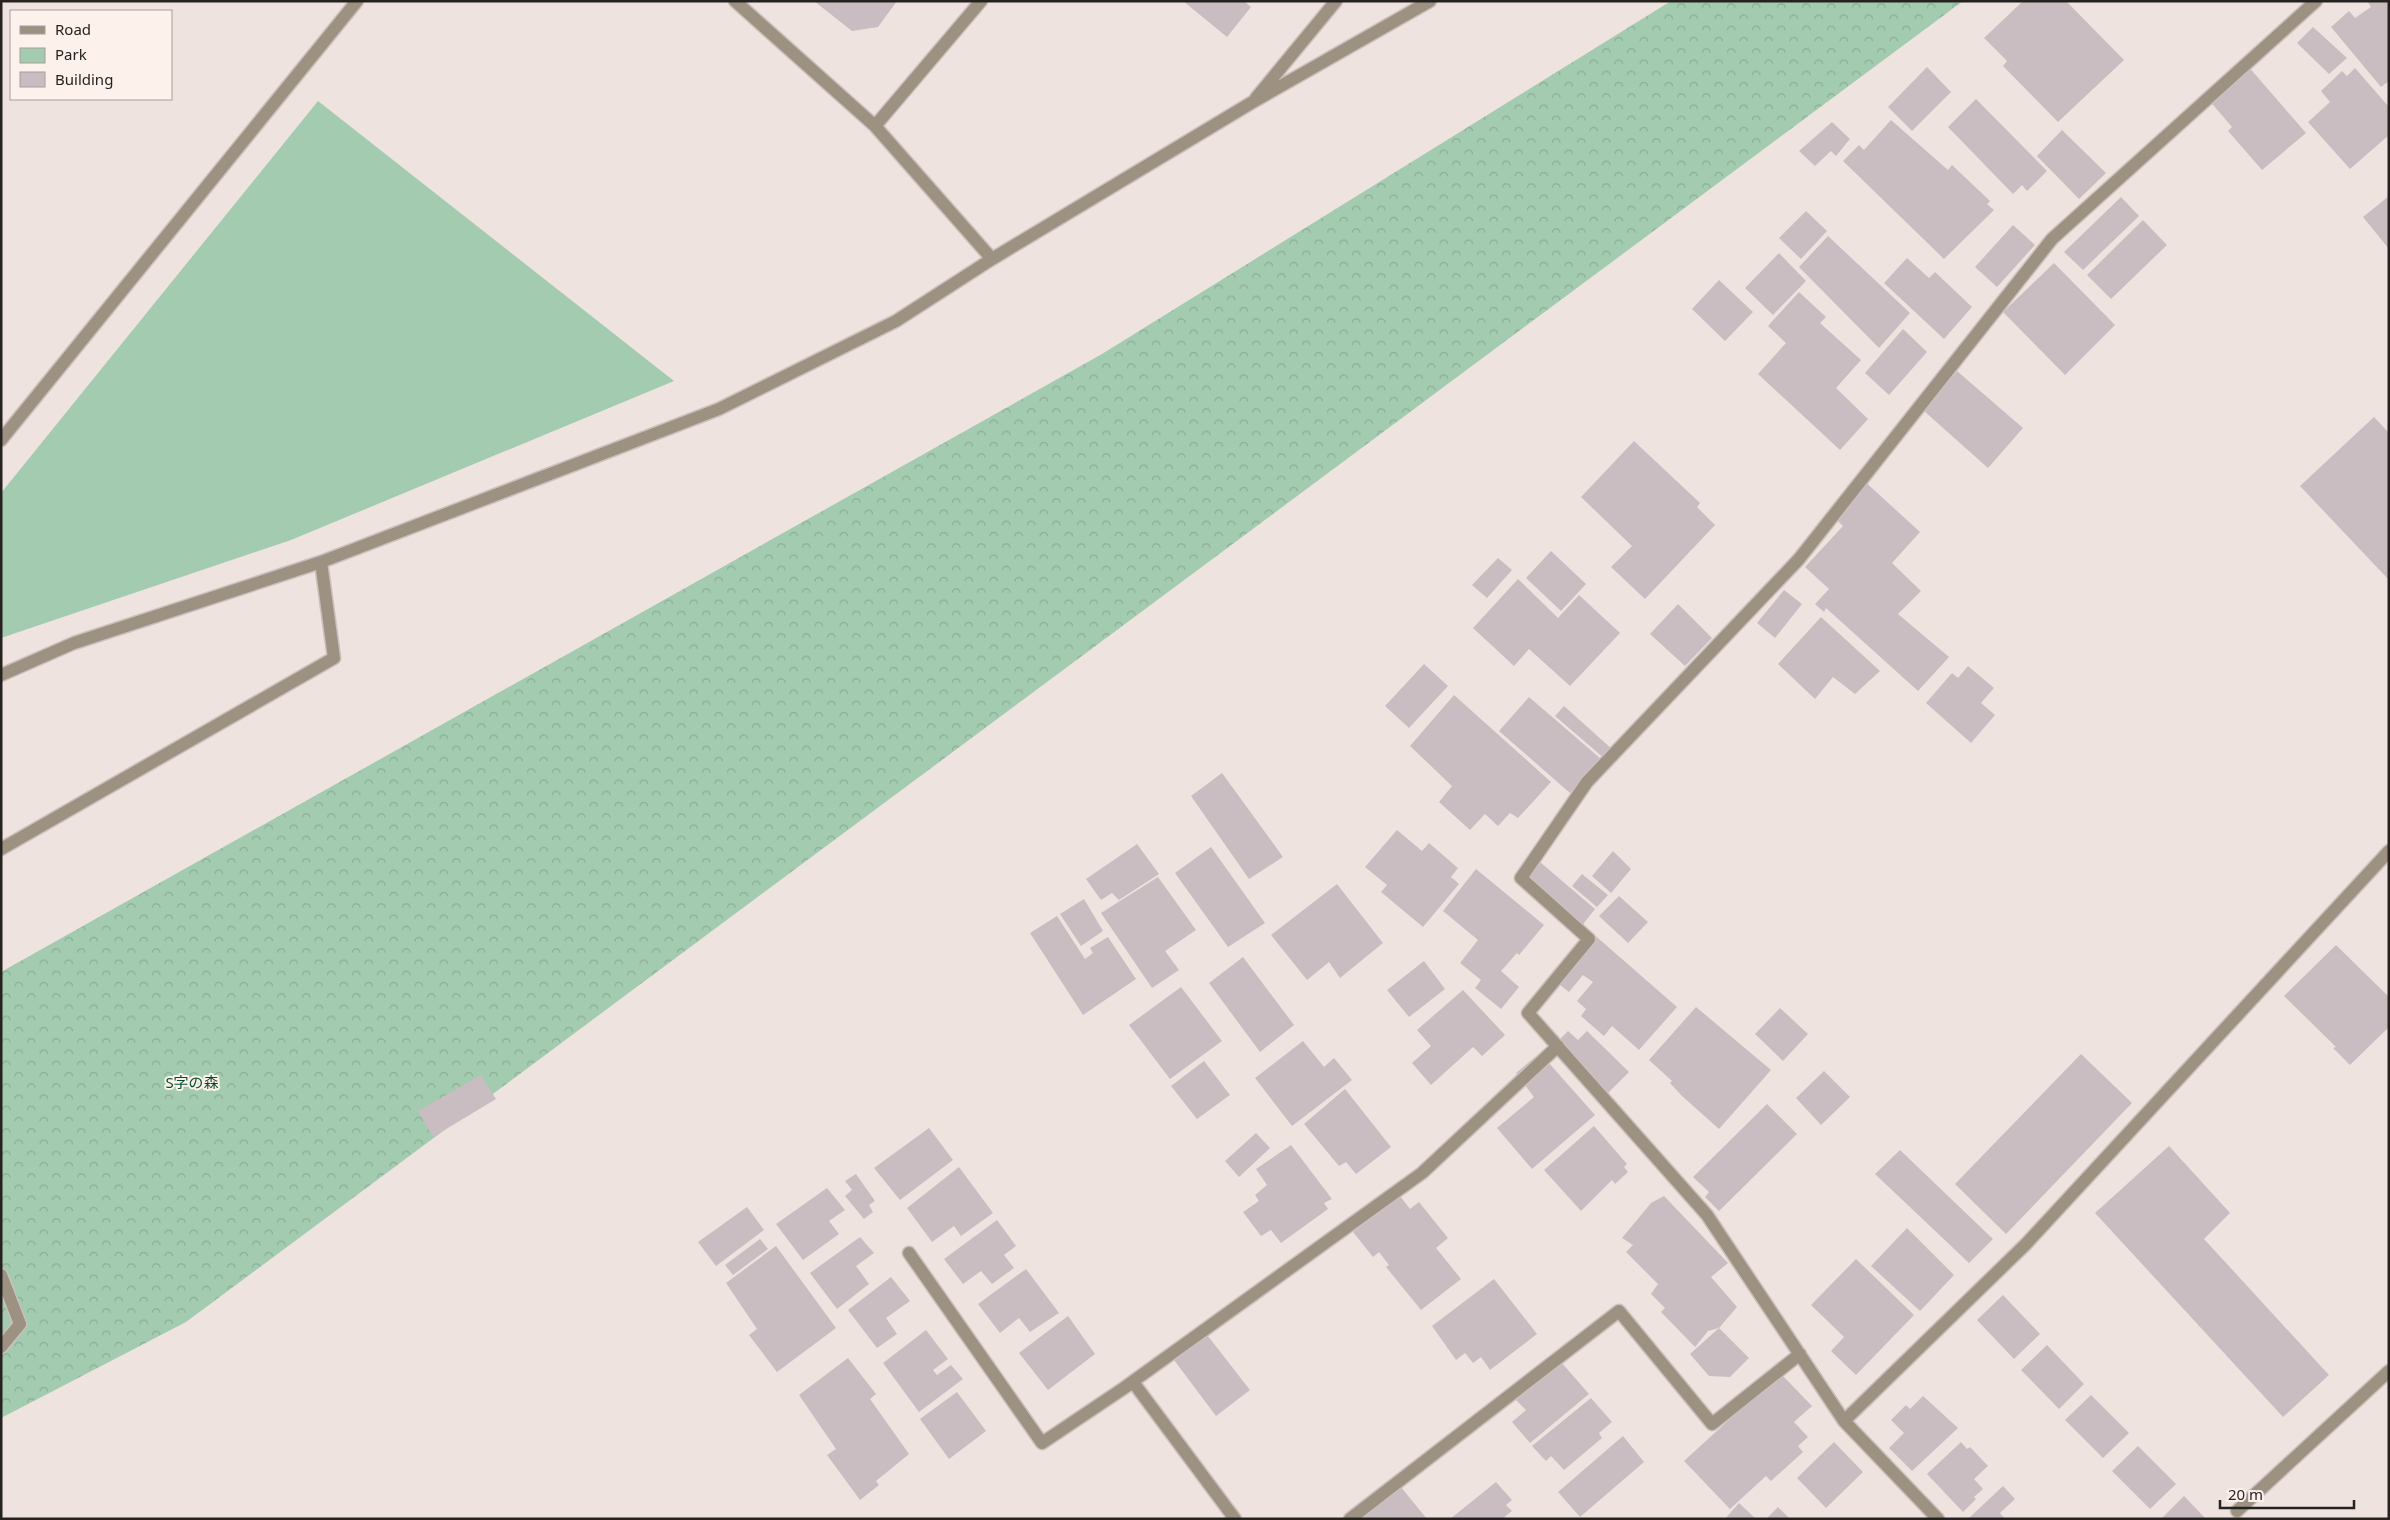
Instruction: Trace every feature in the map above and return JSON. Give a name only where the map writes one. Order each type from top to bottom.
[{"type":"street","points":[[1,440],[357,1]]},
{"type":"street","points":[[735,1],[876,126],[992,260]]},
{"type":"street","points":[[876,126],[981,1]]},
{"type":"street","points":[[1252,103],[1336,1]]},
{"type":"street","points":[[1,675],[74,643],[321,562],[719,409],[896,321],[992,260],[1252,103],[1430,1]]},
{"type":"street","points":[[1938,1519],[1844,1421],[1706,1215],[1528,1013],[1589,939],[1521,878],[1587,782],[1799,559],[2052,239],[2316,1]]},
{"type":"street","points":[[1,850],[334,658],[321,562]]},
{"type":"street","points":[[1844,1421],[2026,1244],[2389,851]]},
{"type":"street","points":[[909,1253],[1042,1443],[1122,1390],[1422,1173],[1558,1046]]},
{"type":"street","points":[[1,1275],[20,1324],[1,1347]]},
{"type":"street","points":[[1350,1519],[1619,1311],[1712,1424],[1800,1354]]},
{"type":"street","points":[[2237,1511],[2389,1371]]},
{"type":"street","points":[[1122,1390],[1133,1382],[1235,1519]]},
{"type":"green space","name":"S字の森","points":[[1671,1],[1963,1],[186,1322],[1,1418],[1,972],[1102,354]]},
{"type":"green space","points":[[318,101],[674,381],[291,540],[1,638],[1,493]]},
{"type":"building","points":[[814,1],[897,1],[878,27],[852,31]]},
{"type":"building","points":[[1183,1],[1244,1],[1251,7],[1227,37]]},
{"type":"building","points":[[2023,1],[2066,1],[2124,60],[2058,122],[2003,66],[2007,61],[1984,38]]},
{"type":"building","points":[[2367,1],[2389,1],[2389,81],[2381,87],[2331,27],[2349,11],[2355,18],[2371,7]]},
{"type":"building","points":[[2313,27],[2347,58],[2329,74],[2297,43]]},
{"type":"building","points":[[2247,65],[2306,133],[2262,170],[2228,131],[2232,127],[2208,99]]},
{"type":"building","points":[[1927,67],[1951,92],[1912,131],[1888,107]]},
{"type":"building","points":[[2355,68],[2389,107],[2389,135],[2350,169],[2308,122],[2330,102],[2321,91],[2342,71],[2347,76]]},
{"type":"building","points":[[1976,99],[2047,171],[2027,191],[2022,185],[2013,194],[1948,127]]},
{"type":"building","points":[[1891,120],[1948,170],[1952,165],[1990,201],[1987,204],[1994,210],[1944,259],[1843,161],[1859,145],[1864,150]]},
{"type":"building","points":[[1832,122],[1850,139],[1836,156],[1831,151],[1815,166],[1799,151]]},
{"type":"building","points":[[2062,130],[2106,173],[2079,199],[2037,156]]},
{"type":"building","points":[[2389,196],[2389,249],[2363,217]]},
{"type":"building","points":[[2121,197],[2139,216],[2083,270],[2064,252]]},
{"type":"building","points":[[1806,211],[1827,231],[1801,259],[1779,238]]},
{"type":"building","points":[[2143,220],[2167,245],[2111,299],[2087,275]]},
{"type":"building","points":[[2013,225],[2035,245],[1997,287],[1975,267]]},
{"type":"building","points":[[1828,236],[1910,313],[1879,348],[1799,267]]},
{"type":"building","points":[[1779,253],[1806,281],[1773,315],[1745,288]]},
{"type":"building","points":[[1907,258],[1929,278],[1935,272],[1972,307],[1944,339],[1884,283]]},
{"type":"building","points":[[2054,263],[2115,325],[2065,375],[2003,312]]},
{"type":"building","points":[[1719,280],[1753,312],[1725,341],[1692,309]]},
{"type":"building","points":[[1799,292],[1826,317],[1820,323],[1861,360],[1836,388],[1868,419],[1840,450],[1758,374],[1786,343],[1768,326]]},
{"type":"building","points":[[1903,329],[1927,352],[1889,395],[1865,373]]},
{"type":"building","points":[[1957,371],[2023,428],[1988,468],[1924,411]]},
{"type":"building","points":[[2374,417],[2389,433],[2389,580],[2300,486]]},
{"type":"building","points":[[1634,441],[1700,503],[1697,507],[1715,525],[1645,599],[1611,567],[1632,546],[1581,497]]},
{"type":"building","points":[[1861,478],[1920,532],[1892,563],[1921,591],[1898,614],[1949,657],[1918,691],[1826,608],[1824,612],[1815,604],[1829,589],[1805,567],[1843,526],[1829,513]]},
{"type":"building","points":[[1551,551],[1586,584],[1561,611],[1526,578]]},
{"type":"building","points":[[1498,558],[1512,570],[1487,598],[1472,585]]},
{"type":"building","points":[[1518,579],[1558,618],[1579,595],[1620,633],[1570,686],[1529,649],[1514,666],[1473,628]]},
{"type":"building","points":[[1784,590],[1802,604],[1775,638],[1757,623]]},
{"type":"building","points":[[1678,604],[1712,638],[1685,666],[1650,634]]},
{"type":"building","points":[[1821,617],[1880,671],[1855,694],[1833,677],[1815,699],[1778,664]]},
{"type":"building","points":[[1424,664],[1448,686],[1409,728],[1385,706]]},
{"type":"building","points":[[1968,666],[1994,688],[1981,703],[1995,715],[1971,743],[1926,703],[1952,673],[1958,678]]},
{"type":"building","points":[[1454,695],[1551,782],[1518,818],[1510,813],[1498,826],[1485,814],[1470,830],[1439,802],[1452,786],[1410,746]]},
{"type":"building","points":[[1529,697],[1601,759],[1570,793],[1499,731]]},
{"type":"building","points":[[1564,706],[1613,750],[1605,759],[1555,716]]},
{"type":"building","points":[[1222,773],[1283,857],[1249,879],[1191,796]]},
{"type":"building","points":[[1397,830],[1422,851],[1429,843],[1458,868],[1451,877],[1459,884],[1423,927],[1381,892],[1387,885],[1365,867]]},
{"type":"building","points":[[1137,844],[1159,874],[1119,900],[1112,893],[1101,900],[1086,879]]},
{"type":"building","points":[[1211,847],[1265,923],[1228,947],[1175,873]]},
{"type":"building","points":[[1613,851],[1631,869],[1611,893],[1592,876]]},
{"type":"building","points":[[1540,862],[1595,909],[1577,932],[1521,884]]},
{"type":"building","points":[[1476,869],[1544,925],[1519,955],[1517,953],[1501,971],[1519,987],[1501,1009],[1475,988],[1481,980],[1460,963],[1478,940],[1443,911]]},
{"type":"building","points":[[1582,874],[1608,895],[1597,907],[1572,886]]},
{"type":"building","points":[[1158,877],[1196,930],[1165,951],[1179,970],[1152,988],[1101,913]]},
{"type":"building","points":[[1337,884],[1383,943],[1340,978],[1329,962],[1307,980],[1271,935]]},
{"type":"building","points":[[1619,896],[1648,922],[1628,943],[1599,916]]},
{"type":"building","points":[[1084,899],[1103,931],[1081,946],[1060,914]]},
{"type":"building","points":[[1057,916],[1085,959],[1093,953],[1090,948],[1108,937],[1136,979],[1083,1015],[1030,933]]},
{"type":"building","points":[[1591,932],[1677,1007],[1639,1050],[1612,1026],[1604,1036],[1581,1016],[1586,1009],[1577,1001],[1593,982],[1583,975],[1569,992],[1551,978]]},
{"type":"building","points":[[2336,945],[2389,997],[2389,1027],[2350,1065],[2333,1048],[2336,1047],[2284,996]]},
{"type":"building","points":[[1243,957],[1294,1025],[1260,1052],[1209,983]]},
{"type":"building","points":[[1424,961],[1445,989],[1409,1017],[1387,990]]},
{"type":"building","points":[[1181,987],[1222,1041],[1170,1079],[1129,1025]]},
{"type":"building","points":[[1463,990],[1505,1035],[1482,1056],[1473,1047],[1431,1085],[1412,1063],[1431,1046],[1417,1030]]},
{"type":"building","points":[[1696,1007],[1771,1070],[1719,1129],[1682,1096],[1670,1083],[1672,1081],[1649,1060]]},
{"type":"building","points":[[1780,1008],[1808,1034],[1783,1061],[1755,1034]]},
{"type":"building","points":[[1568,1031],[1578,1040],[1587,1031],[1629,1072],[1605,1096],[1554,1045]]},
{"type":"building","points":[[1303,1041],[1324,1067],[1334,1058],[1352,1080],[1292,1126],[1255,1078]]},
{"type":"building","points":[[1540,1053],[1595,1115],[1532,1169],[1497,1128],[1534,1097],[1516,1073]]},
{"type":"building","points":[[2081,1054],[2132,1103],[2006,1234],[1955,1184]]},
{"type":"building","points":[[1204,1061],[1230,1095],[1197,1119],[1171,1086]]},
{"type":"building","points":[[1824,1071],[1850,1097],[1821,1125],[1796,1098]]},
{"type":"building","points":[[481,1075],[496,1099],[433,1137],[418,1111]]},
{"type":"building","points":[[1345,1089],[1391,1147],[1356,1174],[1346,1162],[1339,1166],[1304,1124]]},
{"type":"building","points":[[1767,1104],[1797,1134],[1719,1211],[1705,1197],[1709,1192],[1693,1177]]},
{"type":"building","points":[[1594,1126],[1627,1164],[1624,1167],[1628,1172],[1615,1184],[1612,1180],[1581,1211],[1544,1170]]},
{"type":"building","points":[[929,1128],[953,1160],[900,1200],[874,1168]]},
{"type":"building","points":[[1256,1133],[1270,1148],[1239,1177],[1225,1161]]},
{"type":"building","points":[[1291,1145],[1332,1199],[1324,1203],[1328,1209],[1281,1243],[1271,1230],[1261,1236],[1243,1212],[1259,1201],[1255,1195],[1267,1185],[1256,1169]]},
{"type":"building","points":[[2169,1146],[2230,1213],[2204,1239],[2329,1375],[2283,1417],[2095,1213]]},
{"type":"building","points":[[1900,1150],[1993,1239],[1969,1263],[1875,1174]]},
{"type":"building","points":[[959,1167],[993,1213],[961,1236],[954,1226],[932,1242],[907,1208]]},
{"type":"building","points":[[856,1174],[875,1201],[869,1205],[873,1212],[864,1219],[845,1196],[852,1190],[845,1181]]},
{"type":"building","points":[[827,1188],[845,1210],[829,1221],[839,1234],[803,1260],[776,1224]]},
{"type":"building","points":[[1400,1196],[1410,1209],[1419,1202],[1448,1238],[1436,1248],[1461,1279],[1421,1310],[1386,1267],[1389,1265],[1379,1252],[1373,1257],[1353,1232]]},
{"type":"building","points":[[1664,1196],[1728,1263],[1711,1277],[1737,1307],[1719,1328],[1708,1331],[1695,1347],[1661,1312],[1665,1308],[1651,1294],[1658,1284],[1626,1252],[1633,1245],[1622,1238],[1651,1203]]},
{"type":"building","points":[[747,1207],[764,1230],[716,1266],[698,1242]]},
{"type":"building","points":[[997,1220],[1016,1246],[1004,1255],[1014,1268],[992,1284],[981,1271],[963,1284],[944,1259]]},
{"type":"building","points":[[1907,1228],[1954,1275],[1920,1311],[1871,1266]]},
{"type":"building","points":[[860,1237],[874,1253],[856,1266],[869,1284],[837,1309],[810,1273]]},
{"type":"building","points":[[760,1239],[768,1249],[733,1275],[725,1265]]},
{"type":"building","points":[[776,1246],[836,1328],[777,1372],[749,1335],[757,1329],[726,1283]]},
{"type":"building","points":[[1856,1259],[1914,1315],[1856,1375],[1831,1351],[1844,1337],[1811,1305]]},
{"type":"building","points":[[1026,1269],[1059,1313],[1030,1332],[1019,1318],[1000,1333],[978,1304]]},
{"type":"building","points":[[891,1277],[910,1301],[886,1318],[897,1334],[877,1348],[848,1310]]},
{"type":"building","points":[[1494,1279],[1537,1334],[1490,1370],[1481,1357],[1473,1363],[1465,1353],[1456,1360],[1432,1326]]},
{"type":"building","points":[[2003,1295],[2040,1334],[2014,1359],[1977,1320]]},
{"type":"building","points":[[1068,1316],[1095,1354],[1048,1390],[1019,1353]]},
{"type":"building","points":[[1719,1328],[1749,1358],[1730,1377],[1709,1376],[1690,1354]]},
{"type":"building","points":[[926,1330],[948,1359],[933,1370],[937,1375],[951,1365],[963,1379],[919,1412],[883,1363]]},
{"type":"building","points":[[1204,1331],[1250,1390],[1216,1416],[1171,1356]]},
{"type":"building","points":[[2047,1345],[2084,1384],[2059,1409],[2021,1370]]},
{"type":"building","points":[[848,1358],[876,1394],[870,1399],[909,1454],[876,1481],[879,1485],[860,1500],[827,1455],[836,1449],[799,1395]]},
{"type":"building","points":[[1561,1362],[1589,1394],[1530,1443],[1512,1422],[1526,1410],[1516,1400]]},
{"type":"building","points":[[1780,1373],[1812,1406],[1794,1422],[1808,1437],[1798,1446],[1803,1452],[1771,1481],[1766,1476],[1730,1509],[1684,1461]]},
{"type":"building","points":[[957,1392],[986,1431],[949,1459],[920,1419]]},
{"type":"building","points":[[2091,1395],[2129,1433],[2103,1458],[2065,1420]]},
{"type":"building","points":[[1923,1396],[1958,1428],[1912,1471],[1889,1448],[1904,1433],[1891,1420],[1906,1405],[1910,1409]]},
{"type":"building","points":[[1591,1398],[1612,1422],[1599,1433],[1602,1438],[1564,1470],[1551,1456],[1546,1461],[1532,1446]]},
{"type":"building","points":[[1623,1436],[1644,1462],[1580,1517],[1558,1492]]},
{"type":"building","points":[[1834,1442],[1863,1472],[1826,1508],[1797,1478]]},
{"type":"building","points":[[1961,1442],[1967,1449],[1970,1447],[1988,1466],[1974,1479],[1983,1489],[1974,1497],[1976,1499],[1963,1512],[1927,1474]]},
{"type":"building","points":[[2138,1446],[2176,1484],[2150,1509],[2112,1471]]},
{"type":"building","points":[[1396,1481],[1427,1519],[1360,1519]]},
{"type":"building","points":[[1496,1482],[1512,1500],[1506,1505],[1512,1511],[1502,1519],[1450,1519]]},
{"type":"building","points":[[2003,1486],[2015,1499],[2000,1513],[2005,1519],[1968,1519]]},
{"type":"building","points":[[2184,1496],[2206,1519],[2161,1519]]},
{"type":"building","points":[[1739,1503],[1756,1519],[1725,1519]]},
{"type":"building","points":[[1778,1507],[1790,1519],[1766,1519]]}]
